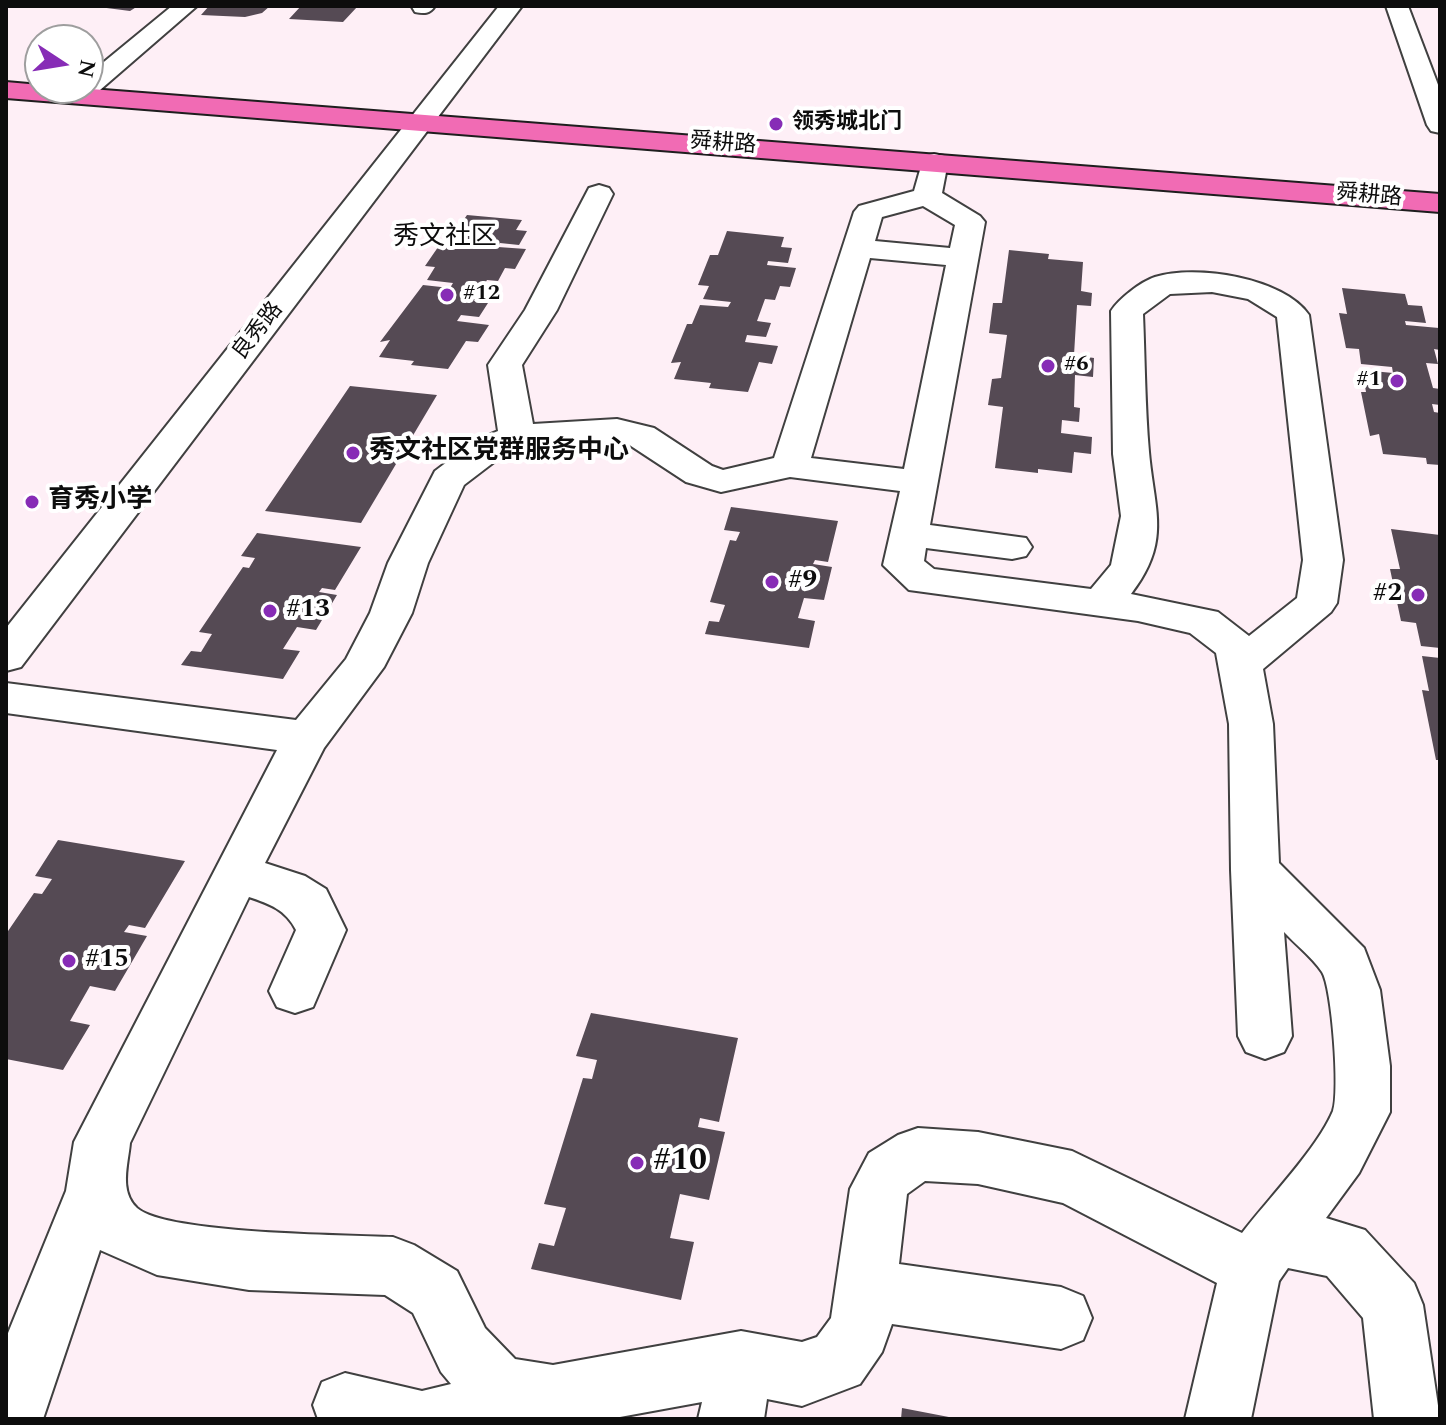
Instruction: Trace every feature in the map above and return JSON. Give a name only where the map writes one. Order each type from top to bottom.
[{"type":"main road","name":"舜耕路","points":[[104,86],[426,118],[1440,203]]},
{"type":"main road","name":"舜耕路","points":[[6,90],[1440,183]]},
{"type":"street","points":[[104,72],[186,6]]},
{"type":"street","name":"良秀路","points":[[6,657],[511,6]]},
{"type":"street","points":[[1397,6],[1440,125]]},
{"type":"street","points":[[927,196],[934,162]]},
{"type":"street","points":[[517,436],[505,365],[541,310],[599,194]]},
{"type":"street","points":[[790,466],[869,212],[927,196],[970,222],[903,565],[923,581],[1101,604],[1203,622],[1234,646],[1241,664],[1251,724],[1255,870],[1265,1036]]},
{"type":"street","points":[[856,248],[964,258]]},
{"type":"street","points":[[1101,604],[1130,568],[1140,516],[1131,454],[1127,311],[1162,285],[1212,283],[1257,291],[1281,303],[1293,315],[1323,560],[1317,603],[1241,664]]},
{"type":"street","points":[[10,1419],[53,1292],[95,1191],[102,1142],[307,738],[363,667],[391,613],[408,563],[448,479],[489,448],[517,436],[617,430],[641,436],[699,474],[721,481],[790,466],[920,482]]},
{"type":"street","points":[[910,534],[1012,547]]},
{"type":"street","points":[[6,698],[307,738]]},
{"type":"street","points":[[1218,1419],[1263,1253],[1339,1154],[1362,1112],[1363,1066],[1354,990],[1346,963],[1255,870]]},
{"type":"street","points":[[237,873],[288,890],[308,903],[315,917],[321,930],[295,991]]},
{"type":"street","points":[[434,1419],[533,1402],[736,1391],[838,1362],[860,1330],[879,1189],[889,1172],[918,1154],[978,1158],[1072,1178],[1263,1253],[1344,1250],[1392,1305],[1407,1419]]},
{"type":"street","points":[[95,1191],[116,1228],[157,1246],[249,1261],[393,1266],[435,1292],[463,1350],[533,1402]]},
{"type":"street","points":[[866,1290],[1061,1318]]},
{"type":"street","points":[[345,1405],[411,1419]]},
{"type":"building","points":[[91,6],[138,6],[130,11]]},
{"type":"building","points":[[209,6],[270,6],[262,13],[245,17],[201,15]]},
{"type":"building","points":[[301,6],[358,6],[343,22],[289,19]]},
{"type":"building","name":"#12","points":[[467,215],[522,220],[516,230],[527,231],[519,245],[500,243],[498,247],[526,249],[515,269],[505,268],[498,281],[487,280],[474,301],[488,303],[479,317],[461,315],[457,321],[489,325],[478,342],[466,341],[448,369],[379,357],[390,340],[380,342],[423,285],[450,288],[453,283],[427,280],[435,267],[425,266],[445,237],[452,237]]},
{"type":"building","points":[[727,231],[784,237],[781,247],[792,248],[788,263],[768,261],[767,265],[796,268],[790,287],[780,286],[775,300],[765,299],[757,321],[771,323],[766,337],[747,335],[745,342],[778,346],[772,364],[759,362],[748,392],[709,388],[711,383],[674,379],[681,362],[671,363],[687,324],[692,324],[700,305],[728,307],[731,302],[703,299],[709,286],[698,285],[710,255],[718,255]]},
{"type":"building","name":"#6","points":[[1009,250],[1049,254],[1048,259],[1083,262],[1081,291],[1092,293],[1091,306],[1077,305],[1074,355],[1094,358],[1093,377],[1075,375],[1074,407],[1080,408],[1079,422],[1062,420],[1061,433],[1092,437],[1091,454],[1074,452],[1072,473],[995,468],[1003,407],[988,405],[992,379],[1001,378],[1007,335],[989,333],[993,303],[1002,303]]},
{"type":"building","name":"#1","points":[[1342,288],[1405,294],[1408,305],[1422,306],[1426,323],[1405,321],[1406,325],[1439,328],[1440,350],[1434,349],[1438,364],[1426,363],[1433,388],[1440,389],[1440,405],[1432,404],[1434,412],[1440,413],[1440,465],[1427,464],[1426,458],[1383,454],[1379,434],[1370,436],[1361,392],[1366,392],[1362,370],[1393,373],[1392,367],[1361,364],[1359,349],[1346,348],[1339,313],[1347,314]]},
{"type":"building","name":"秀文社区党群服务中心","points":[[350,386],[437,395],[361,523],[265,511]]},
{"type":"building","name":"#9","points":[[731,507],[838,521],[828,562],[815,560],[813,564],[832,567],[824,600],[804,598],[798,618],[815,621],[809,648],[705,634],[709,621],[719,622],[725,605],[710,602],[730,540],[736,541],[740,532],[724,530]]},
{"type":"building","name":"#2","points":[[1391,529],[1440,535],[1440,648],[1421,646],[1416,623],[1401,621],[1390,569],[1400,569]]},
{"type":"building","name":"#13","points":[[257,533],[361,547],[335,590],[322,588],[319,592],[337,595],[316,630],[297,627],[283,649],[300,651],[283,679],[181,665],[191,651],[201,652],[212,634],[199,632],[243,567],[249,568],[255,558],[241,556]]},
{"type":"building","name":"#2","points":[[1422,656],[1440,658],[1440,760],[1436,760],[1422,690],[1429,691]]},
{"type":"building","name":"#15","points":[[58,840],[185,861],[145,928],[129,925],[124,932],[147,936],[115,991],[90,986],[70,1021],[90,1025],[63,1070],[6,1059],[6,934],[34,893],[42,894],[52,879],[35,876]]},
{"type":"building","name":"#10","points":[[591,1013],[738,1038],[719,1122],[700,1118],[698,1127],[725,1132],[709,1200],[680,1194],[670,1238],[694,1242],[681,1300],[531,1269],[539,1243],[554,1246],[566,1208],[544,1204],[583,1078],[592,1079],[597,1060],[576,1056]]},
{"type":"building","points":[[902,1408],[954,1418],[954,1419],[901,1419]]},
{"type":"place","name":"领秀城北门","points":[[776,124]]},
{"type":"place","name":"#12","points":[[447,295]]},
{"type":"place","name":"#6","points":[[1048,366]]},
{"type":"place","name":"#1","points":[[1397,381]]},
{"type":"place","name":"秀文社区党群服务中心","points":[[353,453]]},
{"type":"place","name":"育秀小学","points":[[32,502]]},
{"type":"place","name":"#9","points":[[772,582]]},
{"type":"place","name":"#2","points":[[1418,595]]},
{"type":"place","name":"#13","points":[[270,611]]},
{"type":"place","name":"#15","points":[[69,961]]},
{"type":"place","name":"#10","points":[[637,1163]]},
{"type":"district","name":"秀文社区","points":[[445,239]]}]
